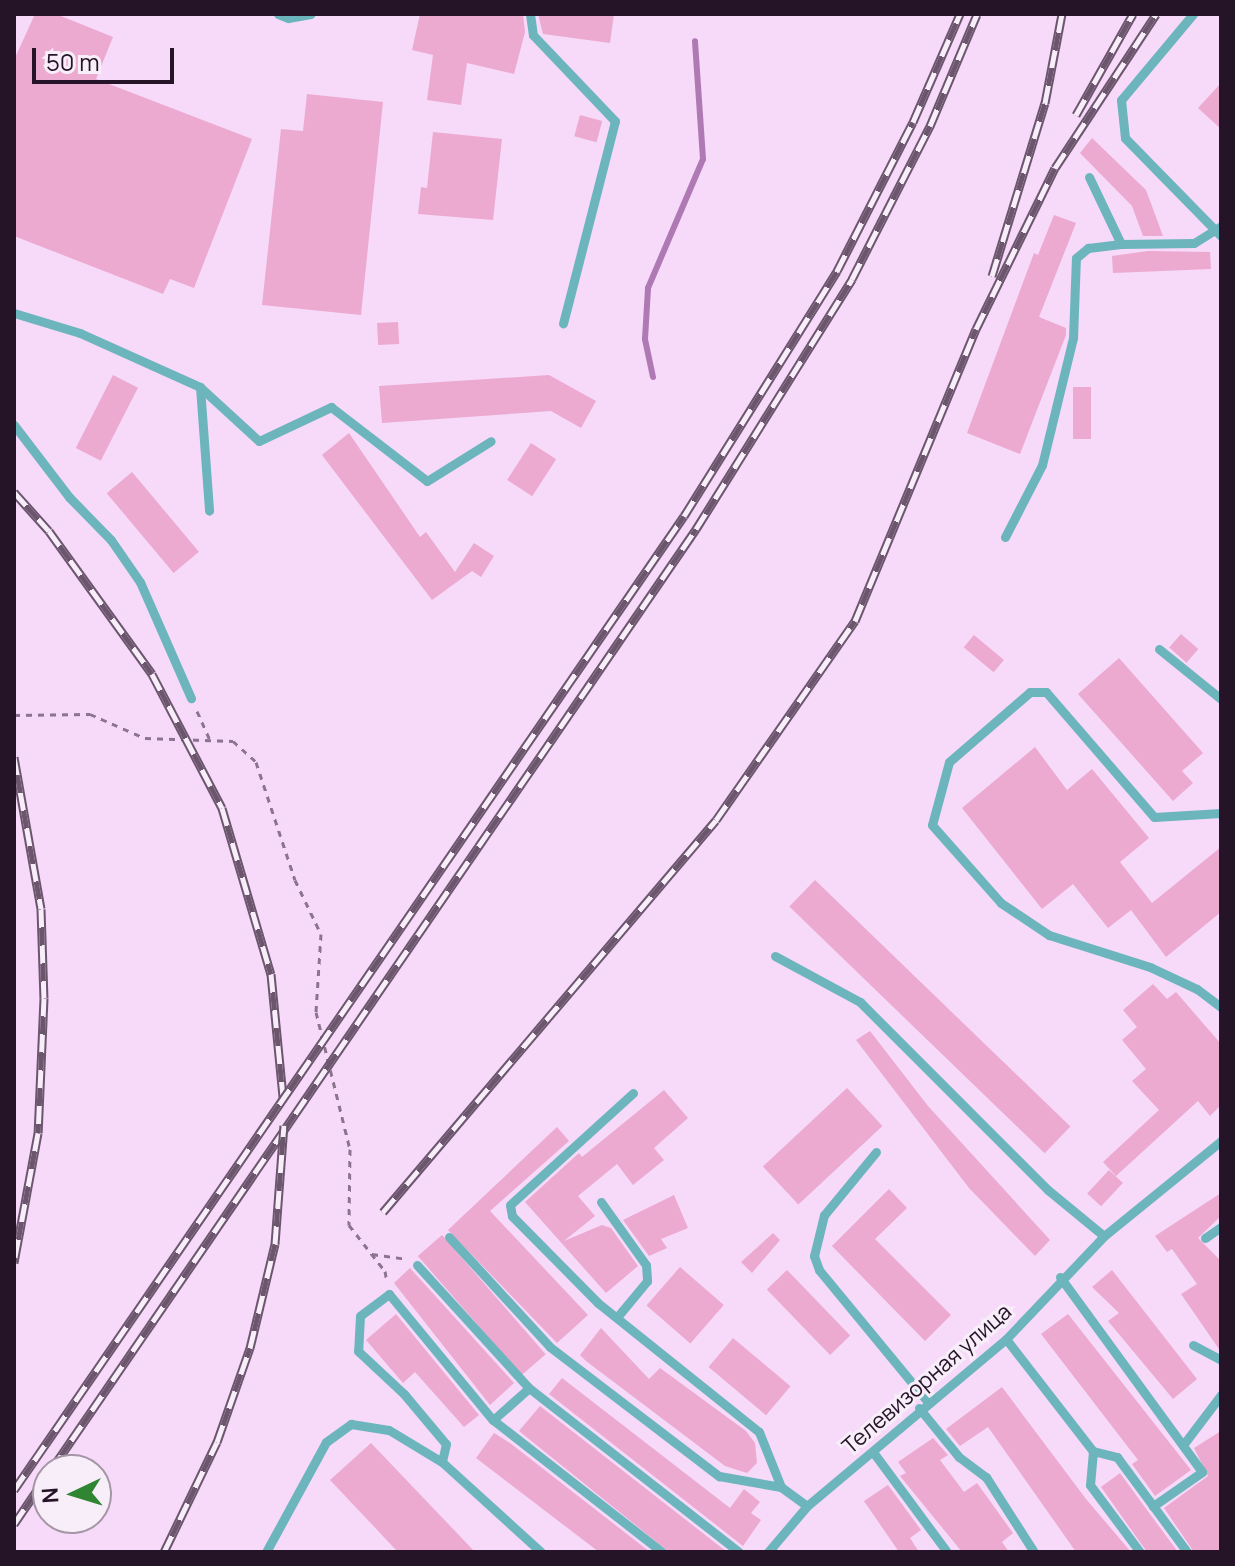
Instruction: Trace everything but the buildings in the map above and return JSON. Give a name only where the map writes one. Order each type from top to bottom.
[{"type":"lane","points":[[278,14],[288,18],[311,14]]},
{"type":"lane","points":[[530,14],[533,35],[615,121],[563,323]]},
{"type":"lane","points":[[1005,537],[1042,465],[1073,338],[1076,258],[1088,248],[1121,244],[1194,243],[1219,230],[1125,138],[1121,100],[1193,14]]},
{"type":"lane","points":[[1089,177],[1121,244]]},
{"type":"lane","points":[[14,313],[80,333],[200,387],[259,441],[331,407],[427,481],[491,441]]},
{"type":"lane","points":[[200,387],[209,511]]},
{"type":"lane","points":[[14,425],[69,497],[111,540],[140,582],[191,698]]},
{"type":"lane","points":[[1159,649],[1221,699]]},
{"type":"lane","points":[[1221,813],[1154,817],[1046,692],[1030,692],[949,762],[932,825],[1001,903],[1049,935],[1150,967],[1197,989],[1221,1007]]},
{"type":"lane","points":[[775,956],[860,1002],[1048,1190],[1104,1236]]},
{"type":"lane","points":[[633,1093],[510,1205],[512,1216],[598,1303],[759,1432],[781,1487]]},
{"type":"lane","name":"Телевизорная улица","points":[[768,1552],[807,1506],[873,1452],[923,1405],[1006,1339],[1060,1277],[1104,1236],[1221,1141]]},
{"type":"lane","points":[[876,1152],[824,1215],[814,1256],[819,1270],[959,1457],[986,1477],[1034,1552]]},
{"type":"lane","points":[[601,1202],[646,1265],[647,1281],[618,1316]]},
{"type":"lane","points":[[1205,1238],[1221,1227]]},
{"type":"lane","points":[[449,1237],[560,1355],[719,1476],[781,1487],[807,1506]]},
{"type":"lane","points":[[417,1265],[529,1388],[739,1552]]},
{"type":"lane","points":[[1060,1277],[1202,1472],[1153,1506]]},
{"type":"lane","points":[[442,1462],[446,1444],[404,1394],[358,1351],[360,1316],[389,1294],[493,1420],[662,1552]]},
{"type":"lane","points":[[1006,1339],[1093,1451],[1117,1457],[1187,1552]]},
{"type":"lane","points":[[1193,1345],[1221,1360]]},
{"type":"lane","points":[[493,1420],[529,1388]]},
{"type":"lane","points":[[1183,1445],[1221,1395]]},
{"type":"lane","points":[[266,1552],[326,1442],[351,1424],[389,1430],[442,1462],[541,1552]]},
{"type":"lane","points":[[1093,1451],[1090,1485],[1140,1552]]},
{"type":"lane","points":[[873,1452],[947,1552]]},
{"type":"path","points":[[191,698],[210,740]]},
{"type":"path","points":[[14,715],[90,714],[145,738],[233,741],[256,762],[295,880],[321,934],[316,1012],[350,1149],[349,1225],[385,1271],[389,1294]]},
{"type":"path","points":[[371,1254],[400,1256],[417,1265]]},
{"type":"waterway","points":[[653,377],[645,339],[648,288],[703,159],[695,41]]},
{"type":"railway","points":[[14,1490],[684,516],[837,271],[913,122],[960,14]]},
{"type":"railway","points":[[62,1454],[696,529],[852,279],[930,126],[977,14]]},
{"type":"railway","points":[[992,276],[1045,103],[1062,14]]},
{"type":"railway","points":[[1076,115],[1133,14]]},
{"type":"railway","points":[[383,1212],[716,820],[855,621],[976,329],[1055,168],[1156,14]]},
{"type":"railway","points":[[14,492],[49,531],[152,674],[222,808],[271,974],[283,1097]]},
{"type":"railway","points":[[14,757],[41,909],[44,998],[38,1133],[14,1263]]},
{"type":"railway","points":[[164,1552],[217,1442],[250,1348],[275,1244],[284,1125]]},
{"type":"railway","points":[[14,1524],[32,1498]]}]
